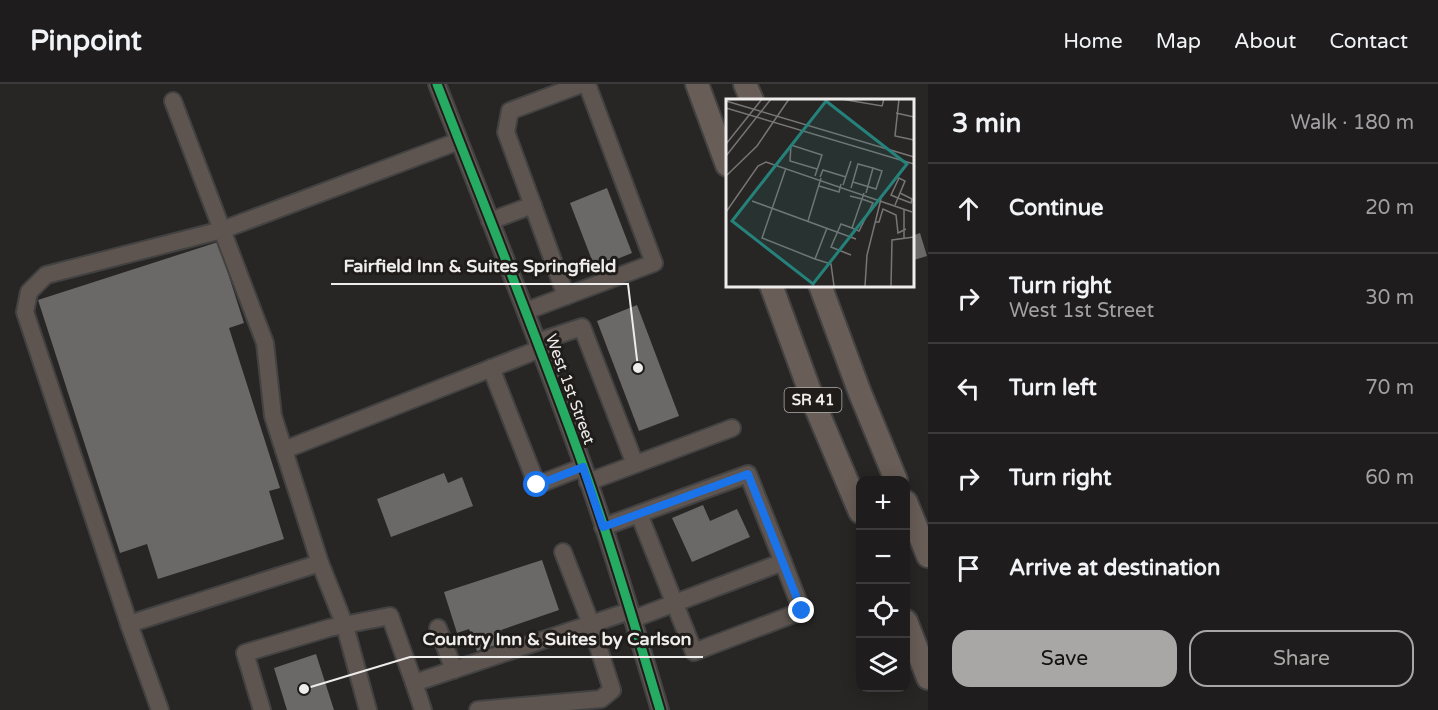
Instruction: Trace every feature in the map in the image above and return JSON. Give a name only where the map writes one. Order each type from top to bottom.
[{"type":"main road","points":[[697,84],[726,162]]},
{"type":"main road","points":[[745,84],[752,99]]},
{"type":"main road","name":"SR 41","points":[[771,286],[816,408],[856,500]]},
{"type":"main road","name":"SR 41","points":[[820,286],[860,393],[894,476]]},
{"type":"main road","points":[[910,512],[928,556]]},
{"type":"main road","points":[[910,631],[928,678]]},
{"type":"street","name":"West 1st Street","points":[[437,84],[539,345],[586,474],[660,710]]},
{"type":"street","points":[[526,311],[566,296],[654,263],[584,84],[510,111],[506,132],[566,296]]},
{"type":"street","points":[[172,101],[265,343],[273,416],[320,563],[345,626],[368,710]]},
{"type":"street","points":[[160,710],[25,312],[29,292],[46,275],[222,230],[459,141]]},
{"type":"street","points":[[490,221],[532,205]]},
{"type":"street","points":[[284,450],[491,368],[582,327],[636,464]]},
{"type":"street","points":[[491,368],[537,485],[636,464],[732,428]]},
{"type":"street","points":[[603,527],[748,474],[802,611],[694,652],[639,514]]},
{"type":"street","points":[[478,710],[601,699],[612,690],[591,624],[563,552]]},
{"type":"street","points":[[414,683],[591,624],[675,603],[783,562]]},
{"type":"street","points":[[129,624],[320,563]]},
{"type":"street","points":[[262,710],[245,653],[329,628],[390,616],[423,710]]},
{"type":"street","points":[[438,628],[454,670]]},
{"type":"building","points":[[607,188],[632,253],[595,268],[570,203]]},
{"type":"building","points":[[920,233],[927,256],[914,260],[913,236]]},
{"type":"building","points":[[218,242],[244,323],[229,328],[280,488],[269,491],[284,539],[158,579],[147,544],[120,553],[38,300]]},
{"type":"building","points":[[637,305],[679,416],[639,431],[597,321]]},
{"type":"building","points":[[444,473],[448,483],[462,477],[473,506],[391,537],[377,499]]},
{"type":"building","points":[[703,505],[710,521],[737,509],[750,537],[692,562],[672,518]]},
{"type":"building","points":[[542,560],[559,610],[501,630],[505,642],[477,651],[469,629],[457,633],[444,592]]},
{"type":"building","points":[[316,654],[334,710],[287,710],[274,668]]},
{"type":"cycle path","points":[[437,84],[585,471],[615,560],[660,710]]},
{"type":"place","name":"Fairfield Inn & Suites Springfield","points":[[638,368]]},
{"type":"place","name":"Country Inn & Suites by Carlson","points":[[304,689]]},
{"type":"route","points":[[537,485],[583,467],[603,527],[748,474],[802,611]]}]
